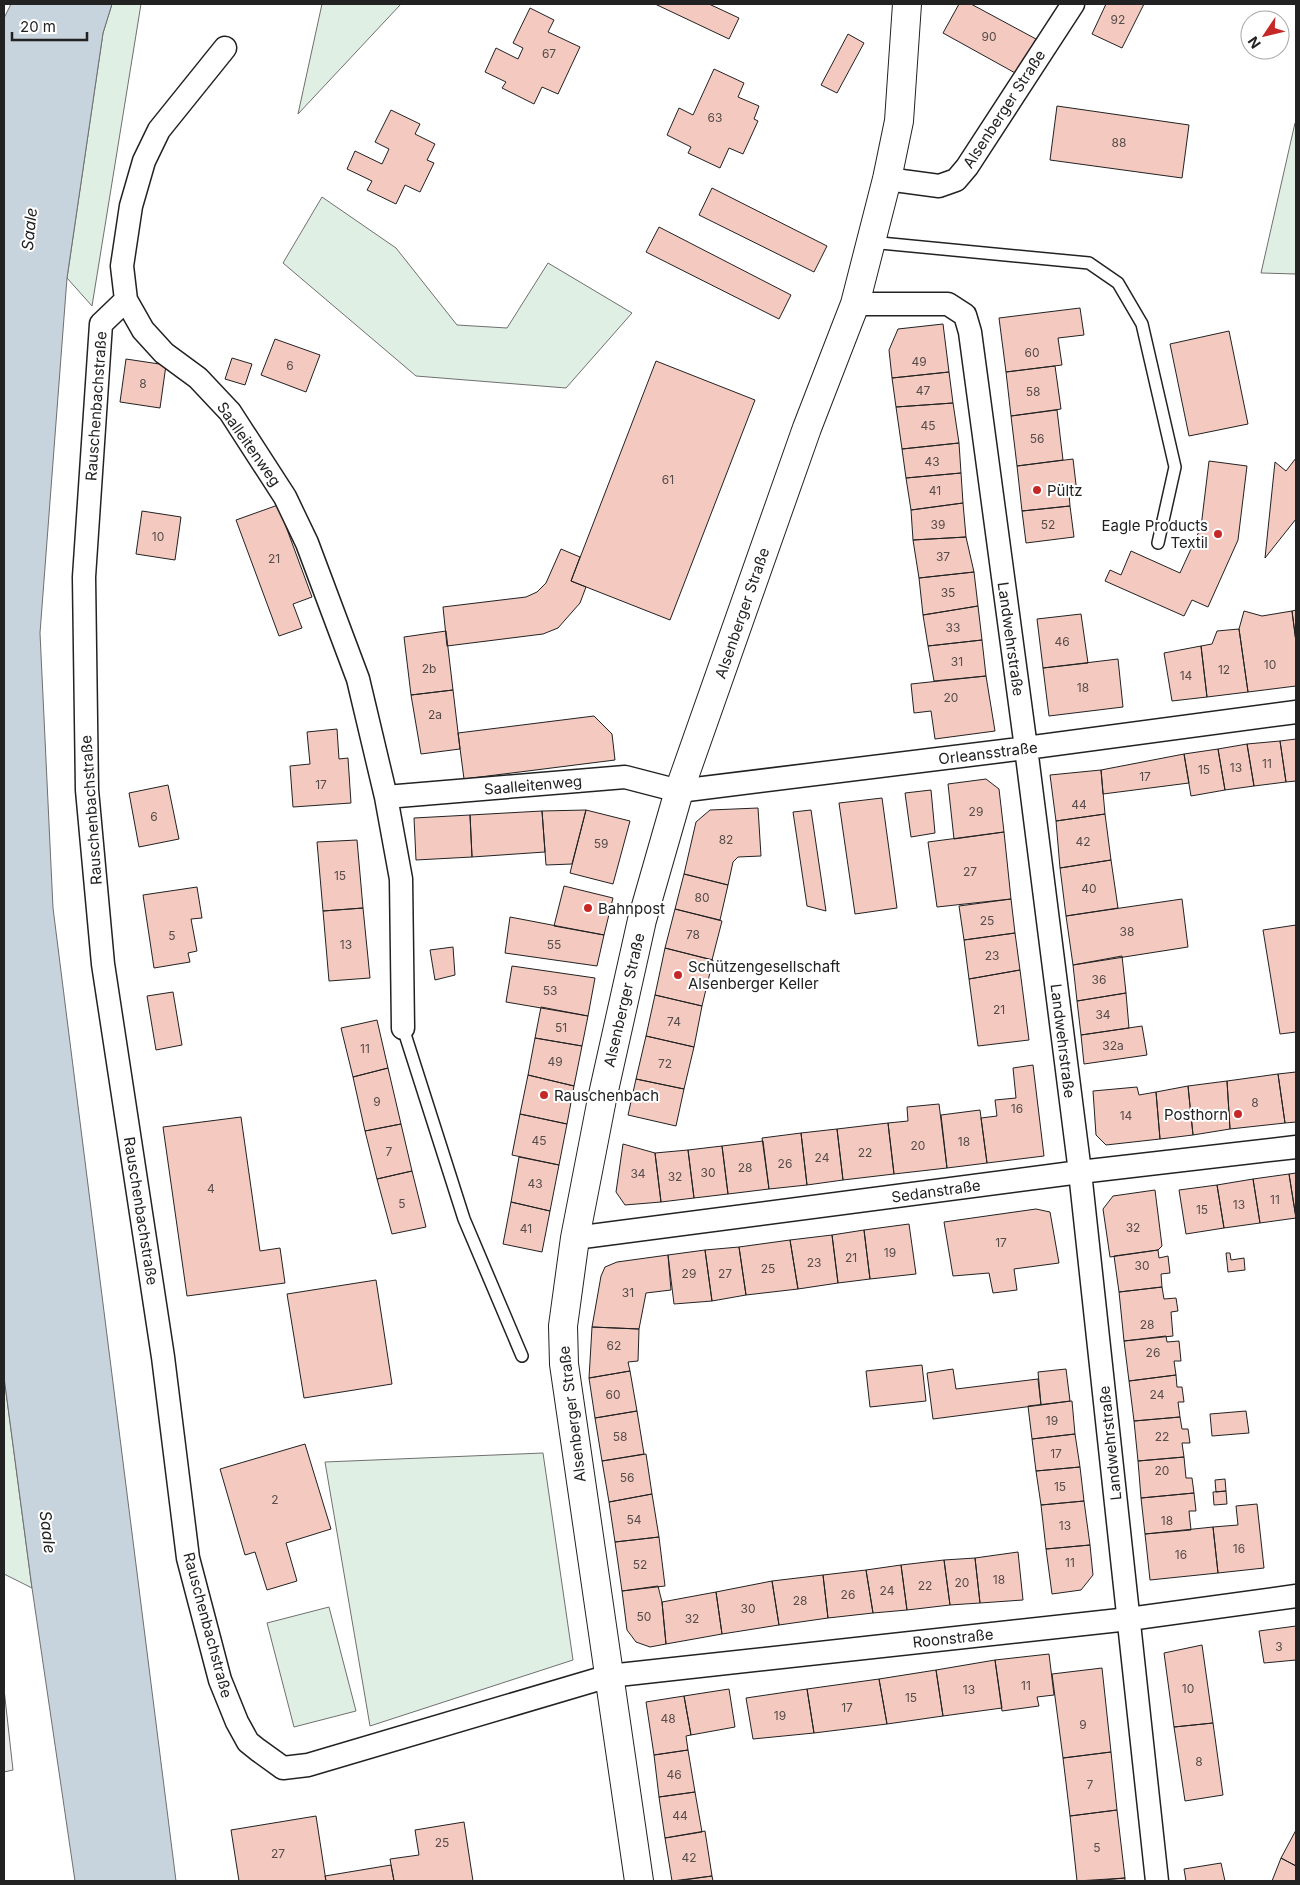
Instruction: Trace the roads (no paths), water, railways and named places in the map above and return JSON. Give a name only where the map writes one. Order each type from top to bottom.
[{"type":"street","name":"Alsenberger Straße","points":[[639,1881],[564,1364],[564,1326],[576,1238],[602,1099],[642,920],[679,791],[804,438],[855,304],[887,179],[899,121],[906,4]]},
{"type":"street","name":"Alsenberger Straße","points":[[887,179],[939,186],[956,180],[967,167],[1073,4]]},
{"type":"street","name":"Saalleitenweg","points":[[225,48],[158,130],[144,161],[131,206],[122,266],[126,300],[143,330],[164,353],[198,378],[230,412],[285,497],[307,543],[358,679],[386,797],[401,879],[402,1028]]},
{"type":"street","name":"Rauschenbachstraße","points":[[126,300],[101,324],[84,577],[87,790],[103,964],[163,1358],[188,1558],[220,1680],[248,1742],[283,1768],[308,1765],[609,1676]]},
{"type":"street","name":"Landwehrstraße","points":[[855,304],[948,304],[965,316],[971,342],[1026,748],[1080,1172],[1157,1881]]},
{"type":"street","name":"Orleansstraße","points":[[679,791],[1296,712]]},
{"type":"street","name":"Saalleitenweg","points":[[386,797],[625,777],[679,791]]},
{"type":"street","name":"Sedanstraße","points":[[576,1238],[1080,1172],[1296,1147]]},
{"type":"street","name":"Roonstraße","points":[[609,1676],[1129,1619],[1296,1596]]},
{"type":"lane","points":[[870,242],[1089,263],[1118,283],[1142,324],[1175,467],[1158,543]]},
{"type":"lane","points":[[402,1028],[464,1219],[522,1356]]},
{"type":"water","name":"Saale","points":[[11,4],[112,4],[103,33],[67,278],[40,633],[53,908],[176,1881],[75,1881],[32,1588],[4,1377],[4,18]]},
{"type":"place","name":"Pültz","points":[[1037,490]]},
{"type":"place","name":"Eagle Products Textil","points":[[1218,534]]},
{"type":"place","name":"Bahnpost","points":[[588,908]]},
{"type":"place","name":"Schützengesellschaft Alsenberger Keller","points":[[678,975]]},
{"type":"place","name":"Rauschenbach","points":[[544,1095]]},
{"type":"place","name":"Posthorn","points":[[1238,1114]]}]
